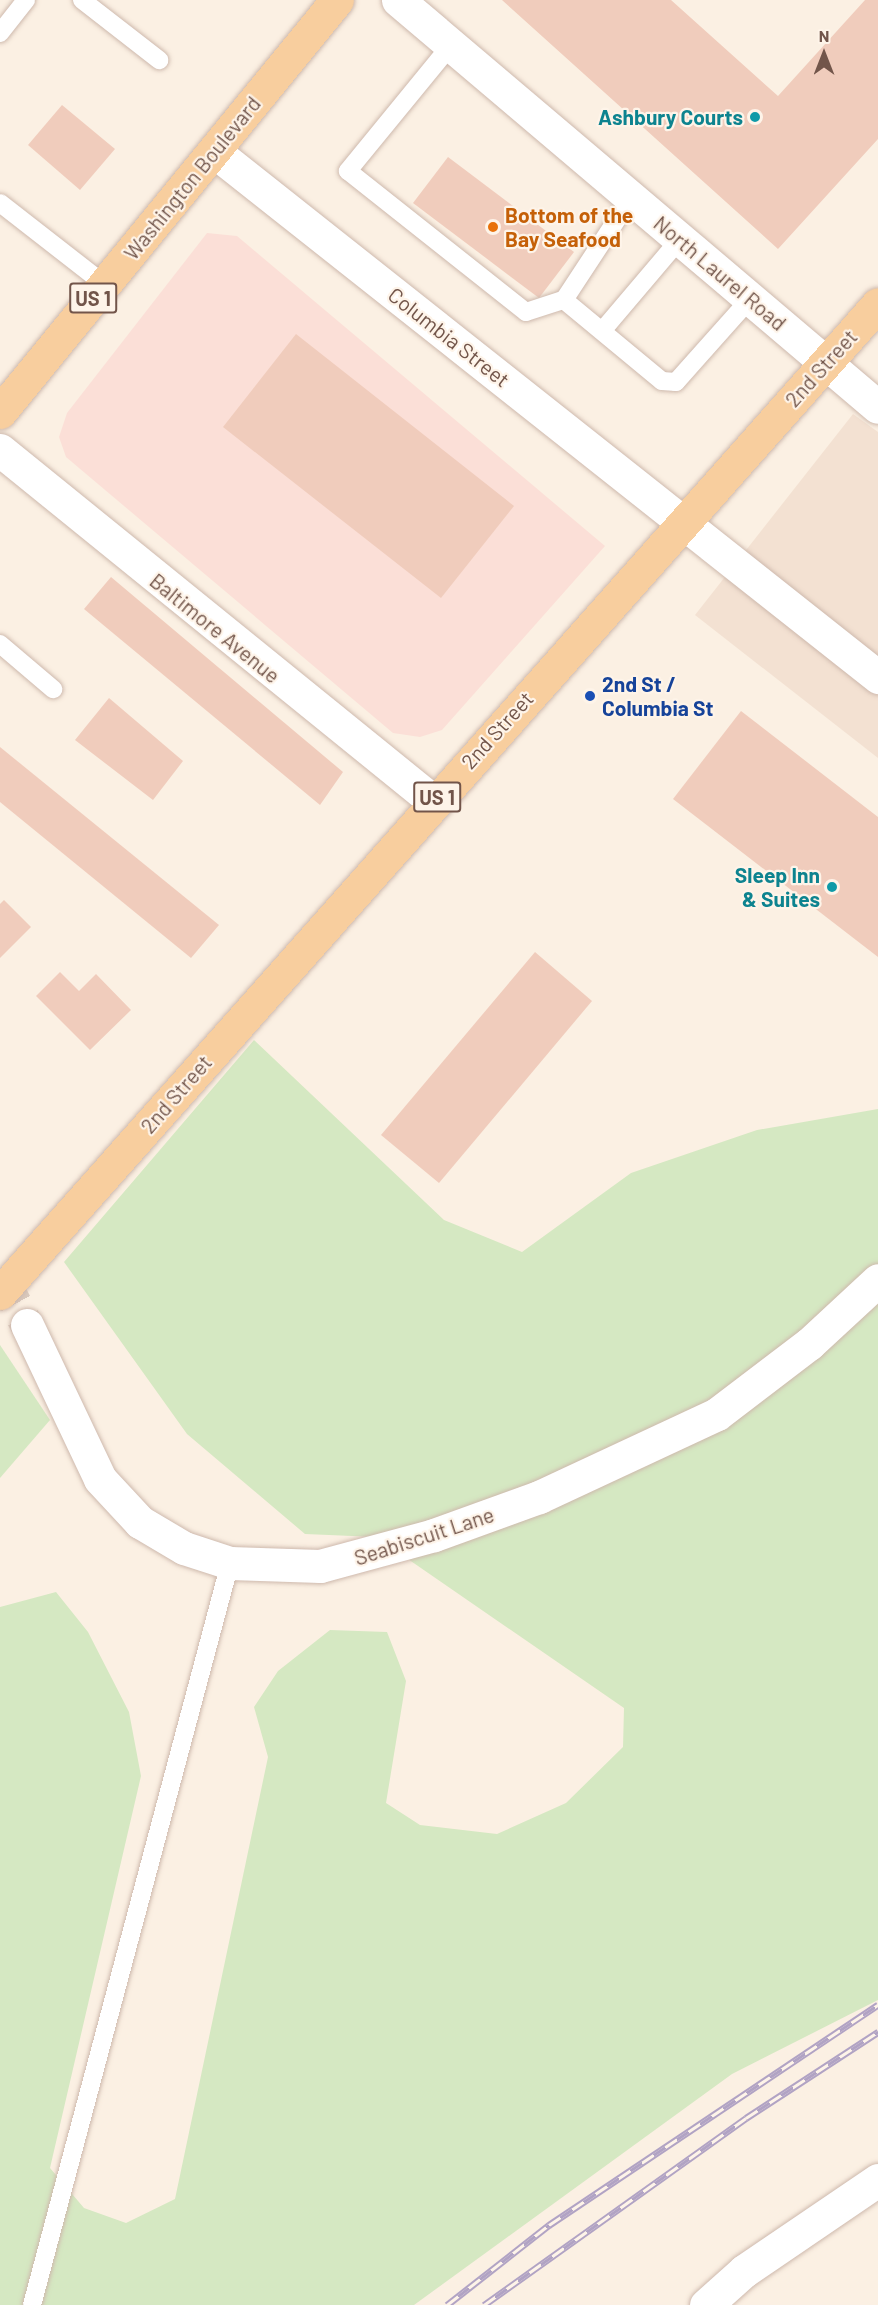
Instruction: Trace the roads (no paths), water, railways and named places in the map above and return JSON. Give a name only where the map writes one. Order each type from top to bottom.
[{"type":"main road","name":"Washington Boulevard","points":[[0,412],[215,152],[329,3]]},
{"type":"main road","name":"2nd Street","points":[[0,1293],[434,801],[878,304]]},
{"type":"street","name":"North Laurel Road","points":[[398,0],[878,407]]},
{"type":"street","name":"Columbia Street","points":[[215,152],[878,677]]},
{"type":"street","name":"Baltimore Avenue","points":[[0,450],[434,801]]},
{"type":"street","name":"Seabiscuit Lane","points":[[27,1325],[100,1479],[140,1522],[184,1548],[230,1563],[320,1566],[365,1557],[539,1497],[717,1414],[809,1344],[878,1280]]},
{"type":"street","points":[[706,2305],[744,2271],[878,2180]]},
{"type":"lane","points":[[0,33],[26,0]]},
{"type":"lane","points":[[82,0],[159,60]]},
{"type":"lane","points":[[452,45],[348,171],[526,312],[564,300],[631,198]]},
{"type":"lane","points":[[0,203],[104,284]]},
{"type":"lane","points":[[602,331],[680,239]]},
{"type":"lane","points":[[564,300],[662,381],[676,382],[750,299]]},
{"type":"lane","points":[[0,644],[53,689]]},
{"type":"lane","points":[[32,2305],[230,1563]]},
{"type":"tunnel","points":[[0,1274],[27,1325]]},
{"type":"railway","points":[[447,2305],[549,2225],[878,2005]]},
{"type":"railway","points":[[484,2305],[746,2118],[878,2032]]},
{"type":"place","name":"Ashbury Courts","points":[[755,117]]},
{"type":"place","name":"Bottom of the Bay Seafood","points":[[493,227]]},
{"type":"place","name":"2nd St / Columbia St","points":[[590,696]]},
{"type":"place","name":"Sleep Inn & Suites","points":[[832,887]]}]
